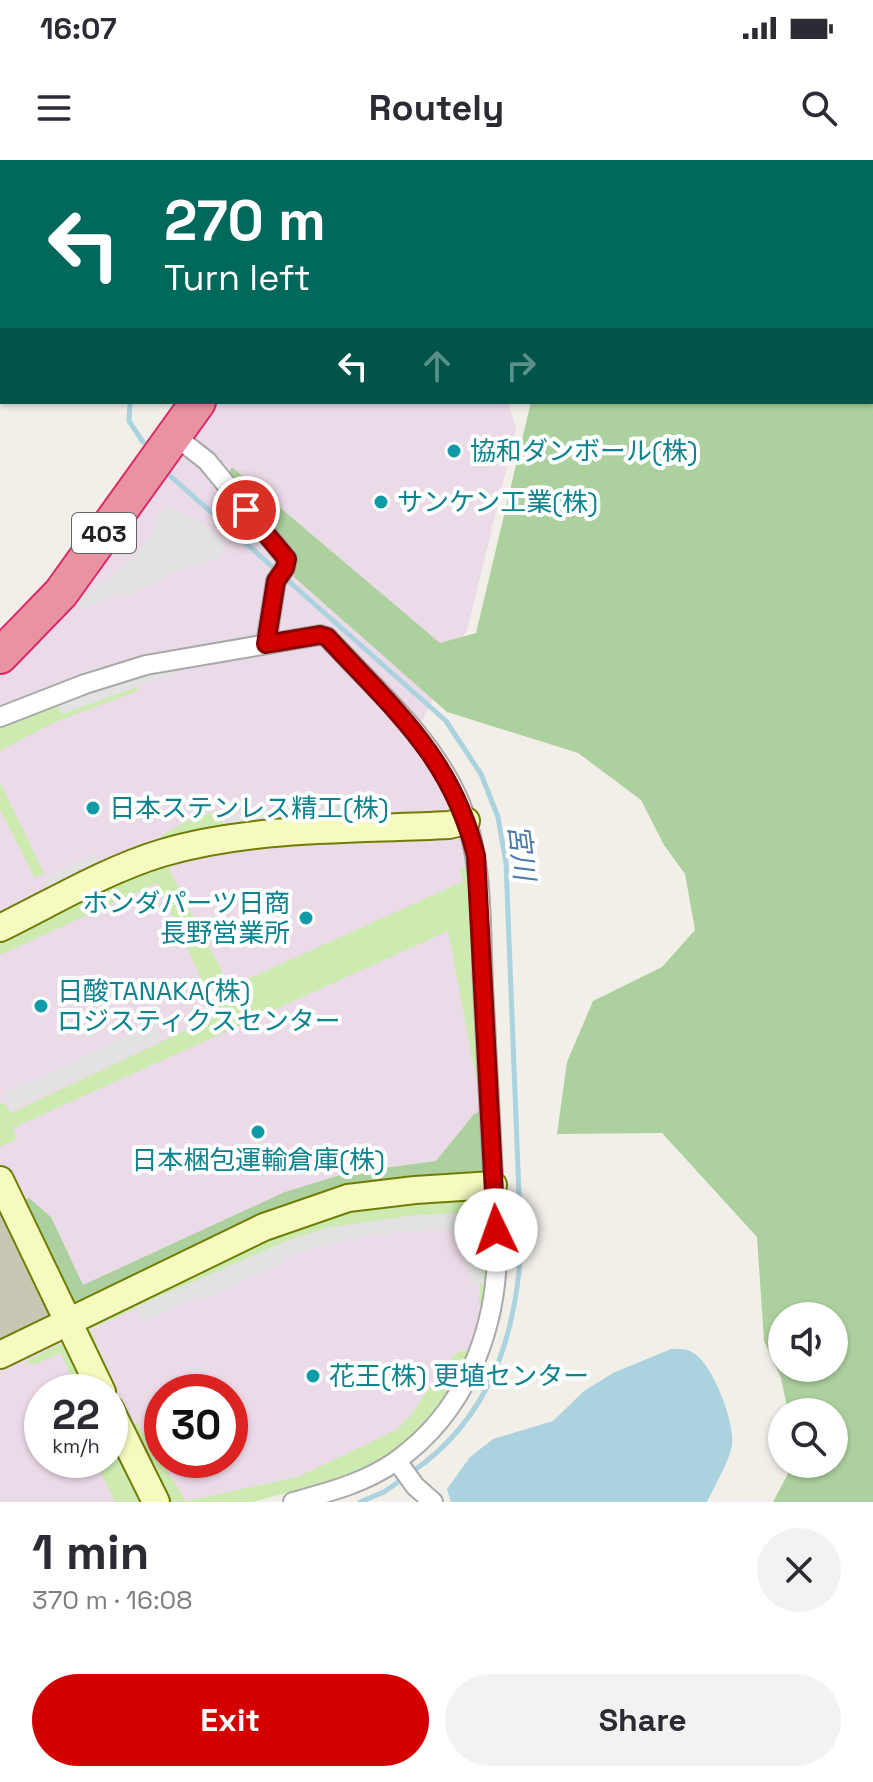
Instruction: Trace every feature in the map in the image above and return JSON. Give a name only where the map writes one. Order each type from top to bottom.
[{"type":"highway","name":"403","points":[[0,656],[61,593],[197,404]]},
{"type":"street","points":[[175,436],[207,461],[287,559],[266,644]]},
{"type":"street","points":[[0,717],[85,684],[146,665],[320,635],[327,637],[432,753],[454,791],[466,821],[476,856],[493,1185],[497,1275],[491,1318],[480,1354],[465,1386],[400,1465],[343,1488],[293,1502]]},
{"type":"street","points":[[0,928],[108,875],[160,854],[196,844],[250,835],[449,825],[466,821]]},
{"type":"street","points":[[0,1180],[94,1374]]},
{"type":"street","points":[[0,1355],[264,1227],[348,1198],[493,1185]]},
{"type":"street","points":[[128,1445],[156,1502]]},
{"type":"street","points":[[400,1465],[415,1486],[433,1502]]},
{"type":"shaded area","points":[[214,404],[509,404],[516,429],[468,627],[414,738],[455,806],[470,864],[490,1274],[475,1348],[374,1463],[252,1502],[0,1502],[0,673],[22,654],[78,592]]},
{"type":"shaded area","points":[[167,506],[202,523],[227,545],[218,557],[166,576],[130,595],[116,595],[82,609],[77,602],[132,560],[155,529],[155,520]]},
{"type":"shaded area","points":[[174,666],[176,673],[62,714],[56,702],[142,673]]},
{"type":"shaded area","points":[[361,804],[362,820],[228,827],[227,811]]},
{"type":"shaded area","points":[[95,853],[101,866],[48,892],[42,880]]},
{"type":"shaded area","points":[[154,1023],[162,1039],[12,1110],[4,1094]]},
{"type":"shaded area","points":[[0,1207],[52,1309],[48,1320],[0,1344]]},
{"type":"shaded area","points":[[471,1212],[484,1283],[470,1285],[459,1230],[415,1231],[370,1236],[285,1258],[286,1262],[200,1301],[197,1296],[143,1323],[135,1307],[289,1240],[327,1228],[408,1216]]},
{"type":"green space","points":[[531,404],[873,404],[873,1502],[773,1502],[786,1478],[848,1478],[848,1398],[785,1398],[782,1382],[848,1382],[848,1302],[768,1302],[768,1350],[764,1341],[757,1237],[662,1133],[557,1134],[567,1062],[593,1001],[662,967],[695,930],[685,874],[664,845],[641,800],[578,753],[447,712],[294,577],[297,558],[228,474],[232,467],[440,643],[476,633]]},
{"type":"green space","points":[[136,687],[138,691],[53,723],[0,751],[0,723],[56,702],[62,714]]},
{"type":"green space","points":[[0,782],[44,873],[35,878],[0,810]]},
{"type":"green space","points":[[224,809],[223,828],[164,842],[162,835],[191,819]]},
{"type":"green space","points":[[215,853],[168,867],[230,987],[464,881],[459,870],[470,864],[481,1084],[477,1084],[448,931],[13,1128],[17,1139],[0,1147],[0,1102],[11,1113],[218,1015],[157,883],[0,955],[0,938],[165,861]]},
{"type":"green space","points":[[482,1110],[485,1169],[477,1176],[395,1179],[352,1187],[79,1305],[70,1301],[21,1201],[29,1198],[51,1217],[83,1285],[285,1192],[347,1173],[436,1161],[474,1114]]},
{"type":"green space","points":[[479,1194],[488,1201],[490,1274],[487,1306],[479,1305],[480,1284],[484,1283],[471,1213],[408,1216],[327,1228],[289,1240],[90,1329],[110,1374],[104,1374],[84,1334],[88,1323],[248,1243],[367,1204]]},
{"type":"green space","points":[[59,1344],[70,1349],[82,1374],[70,1374],[61,1353],[33,1365],[25,1362]]},
{"type":"green space","points":[[475,1348],[441,1406],[411,1437],[374,1463],[333,1481],[252,1502],[165,1502],[153,1478],[172,1478],[186,1501],[298,1477],[396,1430],[411,1415],[447,1362],[459,1352]]},
{"type":"green space","points":[[137,1423],[144,1434],[144,1458],[129,1427]]},
{"type":"green space","points":[[128,1471],[144,1502],[115,1502],[104,1478],[128,1478]]},
{"type":"water","points":[[671,1349],[684,1349],[702,1360],[715,1382],[730,1423],[731,1451],[707,1502],[451,1502],[447,1489],[470,1457],[493,1439],[553,1421],[584,1391],[613,1373]]},
{"type":"waterway","name":"宮川","points":[[130,404],[129,421],[143,442]]},
{"type":"waterway","name":"宮川","points":[[167,473],[276,570]]},
{"type":"waterway","name":"宮川","points":[[284,577],[446,721],[481,774],[498,817],[506,863],[521,1246],[518,1280],[505,1343],[479,1401],[439,1451],[412,1472]]},
{"type":"waterway","name":"宮川","points":[[360,1502],[384,1492],[404,1478]]},
{"type":"place","name":"協和ダンボール(株)","points":[[454,451]]},
{"type":"place","name":"サンケン工業(株)","points":[[381,502]]},
{"type":"place","name":"日本ステンレス精工(株)","points":[[93,808]]},
{"type":"place","name":"ホンダパーツ日商 長野営業所","points":[[306,918]]},
{"type":"place","name":"日酸TANAKA(株) ロジスティクスセンター","points":[[41,1006]]},
{"type":"place","name":"日本梱包運輸倉庫(株)","points":[[258,1132]]},
{"type":"place","name":"花王(株) 更埴センター","points":[[313,1376]]},
{"type":"route","points":[[246,510],[287,559],[276,581],[266,644],[320,635],[327,637],[418,735],[448,778],[461,805],[476,856],[496,1230]]}]
